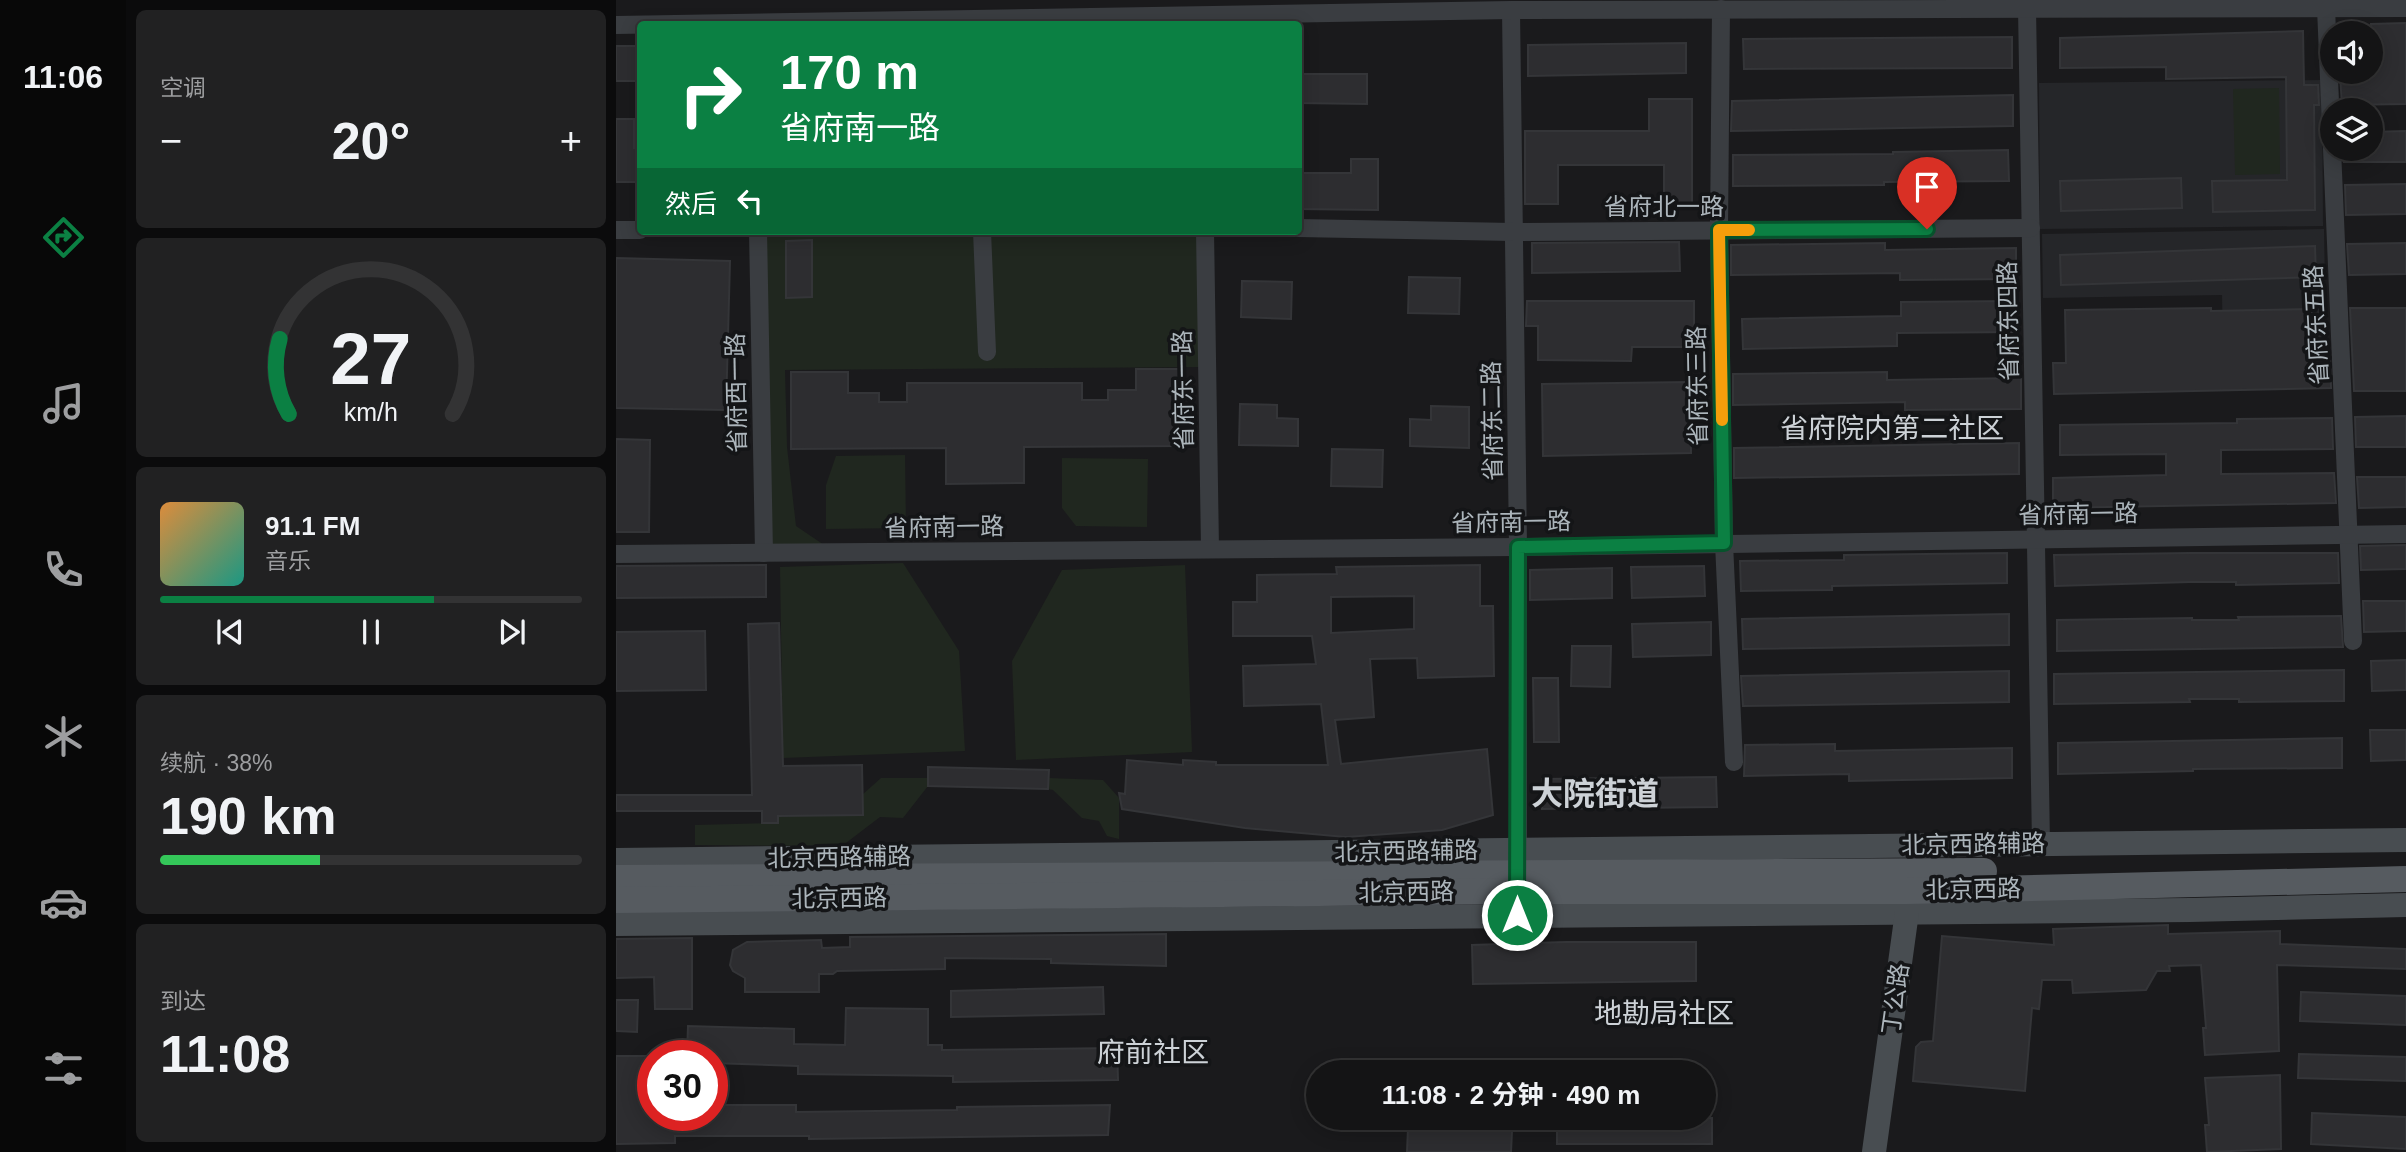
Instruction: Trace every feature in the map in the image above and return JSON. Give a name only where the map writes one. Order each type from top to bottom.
[{"type":"main road","name":"北京西路辅路","points":[[616,923],[1518,882],[1907,845],[2406,840]]},
{"type":"main road","name":"丁公路","points":[[1874,1152],[1907,892],[1907,845]]},
{"type":"main road","name":"北京西路辅路","points":[[616,860],[1518,882]]},
{"type":"main road","name":"北京西路","points":[[1907,892],[2406,864]]},
{"type":"main road","name":"北京西路","points":[[616,878],[1518,882],[1907,892],[2406,879]]},
{"type":"main road","name":"北京西路","points":[[616,900],[1518,882]]},
{"type":"main road","points":[[1907,892],[2406,905]]},
{"type":"street","points":[[978,21],[1203,20],[1511,10],[2297,4],[2326,8],[2406,8]]},
{"type":"street","name":"省府东四路","points":[[2027,8],[2041,844]]},
{"type":"street","name":"省府东五路","points":[[2326,8],[2353,641]]},
{"type":"street","name":"省府东三路","points":[[1721,9],[1719,230],[1724,543],[1734,762]]},
{"type":"street","name":"省府东二路","points":[[1511,10],[1518,547],[1518,882]]},
{"type":"street","points":[[616,25],[637,25]]},
{"type":"street","name":"省府北一路","points":[[1302,228],[1513,232],[2031,228]]},
{"type":"street","points":[[616,230],[637,230]]},
{"type":"street","name":"省府西一路","points":[[758,235],[764,553]]},
{"type":"street","points":[[982,235],[987,352]]},
{"type":"street","name":"省府东一路","points":[[1205,235],[1210,549]]},
{"type":"street","name":"省府南一路","points":[[616,554],[1518,547],[2406,534]]},
{"type":"shaded area","points":[[2320,80],[2323,226],[2040,229],[2039,83]]},
{"type":"shaded area","points":[[2279,88],[2280,174],[2235,175],[2233,89]]},
{"type":"shaded area","points":[[2324,229],[2326,347],[2223,349],[2222,295],[2043,298],[2042,234]]},
{"type":"shaded area","points":[[763,235],[1202,235],[1204,367],[785,370],[787,447],[796,526],[833,551],[768,550]]},
{"type":"shaded area","points":[[905,455],[906,528],[826,529],[826,485],[836,456]]},
{"type":"shaded area","points":[[1062,458],[1148,459],[1147,527],[1076,526],[1062,508]]},
{"type":"shaded area","points":[[903,563],[959,651],[965,751],[783,758],[780,567]]},
{"type":"shaded area","points":[[1185,565],[1192,752],[1016,760],[1012,661],[1062,570]]},
{"type":"shaded area","points":[[881,778],[928,778],[928,786],[903,818],[880,817],[842,846],[695,845],[695,825],[778,823],[778,816],[862,795]]},
{"type":"shaded area","points":[[1048,778],[1103,780],[1119,798],[1119,839],[1107,836],[1099,821],[1082,818],[1053,790],[1048,789]]},
{"type":"building","points":[[2406,23],[2406,104],[2383,104],[2383,98],[2342,98],[2341,84],[2383,84],[2383,24]]},
{"type":"building","points":[[2303,31],[2304,85],[2318,85],[2319,105],[2314,105],[2315,210],[2213,212],[2212,181],[2287,180],[2286,77],[2166,79],[2166,67],[2060,68],[2060,38]]},
{"type":"building","points":[[2012,37],[2012,68],[1744,69],[1743,39]]},
{"type":"building","points":[[1686,43],[1686,73],[1528,76],[1528,45]]},
{"type":"building","points":[[616,46],[637,46],[637,81],[616,81]]},
{"type":"building","points":[[1302,74],[1367,74],[1367,104],[1302,103]]},
{"type":"building","points":[[2013,95],[2013,126],[1731,131],[1732,101]]},
{"type":"building","points":[[1649,99],[1692,99],[1692,203],[1664,203],[1664,165],[1558,165],[1558,204],[1525,204],[1525,131],[1649,131]]},
{"type":"building","points":[[616,119],[634,119],[637,182],[616,182]]},
{"type":"building","points":[[2406,131],[2406,162],[2344,162],[2383,161],[2383,132]]},
{"type":"building","points":[[2008,150],[2009,181],[1733,186],[1733,155]]},
{"type":"building","points":[[1351,159],[1378,159],[1378,210],[1302,209],[1302,173],[1351,173]]},
{"type":"building","points":[[2181,178],[2182,208],[2061,211],[2060,181]]},
{"type":"building","points":[[2406,184],[2406,214],[2346,215],[2345,185]]},
{"type":"building","points":[[812,240],[812,297],[786,298],[786,241]]},
{"type":"building","points":[[1679,242],[1680,271],[1532,273],[1532,243]]},
{"type":"building","points":[[1885,243],[1885,250],[2016,248],[2016,279],[1900,280],[1900,273],[1731,275],[1731,245]]},
{"type":"building","points":[[2406,243],[2406,274],[2349,275],[2347,244]]},
{"type":"building","points":[[2315,246],[2316,277],[2061,285],[2060,255]]},
{"type":"building","points":[[616,258],[730,261],[726,410],[616,408]]},
{"type":"building","points":[[1409,277],[1460,278],[1459,314],[1408,313]]},
{"type":"building","points":[[1242,281],[1292,282],[1291,319],[1241,317]]},
{"type":"building","points":[[1527,301],[1694,301],[1694,347],[1632,347],[1631,361],[1538,360],[1538,326],[1526,326]]},
{"type":"building","points":[[2016,301],[2017,332],[1897,333],[1897,346],[1743,349],[1742,319],[1901,316],[1901,302]]},
{"type":"building","points":[[2211,308],[2211,311],[2312,309],[2313,358],[2330,358],[2331,388],[2054,394],[2053,363],[2066,363],[2065,310]]},
{"type":"building","points":[[2350,308],[2406,308],[2406,391],[2354,391]]},
{"type":"building","points":[[1136,369],[1181,369],[1181,446],[1024,447],[1024,483],[946,484],[946,448],[791,449],[791,372],[848,372],[848,393],[879,393],[879,402],[907,402],[907,383],[1082,383],[1082,400],[1108,400],[1108,390],[1136,390]]},
{"type":"building","points":[[1887,372],[1887,380],[2021,378],[2021,409],[1905,410],[1905,402],[1733,405],[1733,374]]},
{"type":"building","points":[[1690,382],[1691,453],[1543,456],[1542,384]]},
{"type":"building","points":[[1240,404],[1277,405],[1277,418],[1298,419],[1298,446],[1239,445]]},
{"type":"building","points":[[1431,406],[1469,407],[1469,448],[1410,446],[1410,419],[1431,420]]},
{"type":"building","points":[[2406,416],[2406,447],[2356,447],[2355,417]]},
{"type":"building","points":[[2332,418],[2333,449],[2221,450],[2221,474],[2334,473],[2336,503],[2053,508],[2053,478],[2166,475],[2166,454],[2060,455],[2060,425],[2237,423],[2237,419]]},
{"type":"building","points":[[616,439],[650,440],[649,532],[616,532]]},
{"type":"building","points":[[2019,443],[2019,474],[1734,478],[1734,448]]},
{"type":"building","points":[[1332,449],[1383,450],[1382,487],[1331,486]]},
{"type":"building","points":[[2357,477],[2406,477],[2406,507],[2359,508]]},
{"type":"building","points":[[2406,545],[2406,569],[2361,570],[2360,546]]},
{"type":"building","points":[[2007,553],[2007,583],[1832,586],[1832,590],[1741,591],[1740,561],[1844,560],[1844,555]]},
{"type":"building","points":[[2338,553],[2339,583],[2236,585],[2236,582],[2190,582],[2055,586],[2054,555]]},
{"type":"building","points":[[766,565],[766,597],[616,598],[616,566]]},
{"type":"building","points":[[1480,565],[1480,606],[1493,606],[1494,676],[1418,678],[1417,658],[1370,659],[1374,717],[1335,720],[1341,764],[1487,749],[1493,815],[1442,830],[1346,837],[1245,828],[1122,809],[1119,793],[1125,794],[1127,760],[1183,765],[1183,760],[1216,762],[1216,765],[1328,765],[1321,704],[1244,706],[1243,666],[1316,664],[1312,636],[1233,636],[1233,602],[1257,602],[1257,575],[1337,574],[1336,567]],"holes":[[[1414,596],[1414,629],[1331,633],[1331,597]]]},
{"type":"building","points":[[1704,566],[1705,596],[1632,598],[1631,567]]},
{"type":"building","points":[[1612,568],[1612,598],[1530,600],[1530,570]]},
{"type":"building","points":[[2363,601],[2406,601],[2406,631],[2364,632]]},
{"type":"building","points":[[2009,614],[2009,645],[1743,649],[1742,619]]},
{"type":"building","points":[[2341,616],[2343,647],[2057,651],[2057,620],[2239,620],[2238,617]]},
{"type":"building","points":[[1711,622],[1711,655],[1633,657],[1632,624]]},
{"type":"building","points":[[779,623],[783,766],[862,765],[863,815],[778,816],[778,823],[762,823],[762,811],[616,811],[616,795],[752,795],[748,624]]},
{"type":"building","points":[[705,631],[706,690],[616,691],[616,632]]},
{"type":"building","points":[[1572,646],[1611,646],[1610,687],[1571,686]]},
{"type":"building","points":[[2406,660],[2406,690],[2372,691],[2371,661]]},
{"type":"building","points":[[2344,670],[2344,701],[2239,702],[2239,699],[2189,699],[2190,702],[2054,704],[2054,674]]},
{"type":"building","points":[[2009,671],[2009,702],[1743,706],[1741,676]]},
{"type":"building","points":[[1533,678],[1558,678],[1559,742],[1534,742]]},
{"type":"building","points":[[2370,730],[2406,730],[2406,760],[2371,761]]},
{"type":"building","points":[[2342,738],[2342,768],[2193,769],[2058,774],[2058,743]]},
{"type":"building","points":[[1835,744],[1835,751],[2012,748],[2012,778],[1849,781],[1849,774],[1744,776],[1745,745]]},
{"type":"building","points":[[928,767],[1049,770],[1048,789],[928,786]]},
{"type":"building","points":[[1716,777],[1717,807],[1542,809],[1542,779]]},
{"type":"building","points":[[2168,925],[2168,934],[2280,931],[2280,944],[2406,949],[2406,969],[2277,965],[2279,1051],[2205,1055],[2203,1028],[2206,1028],[2201,965],[2169,966],[2170,971],[2157,971],[2146,990],[2073,993],[2072,980],[2042,980],[2039,1009],[2032,1008],[2025,1091],[1913,1081],[1916,1047],[1921,1042],[1933,1041],[1942,936],[2054,945],[2053,929]]},
{"type":"building","points":[[1166,934],[1166,966],[1051,963],[1051,959],[945,958],[945,969],[837,971],[833,974],[819,974],[819,992],[745,992],[745,978],[733,971],[730,965],[733,950],[747,942],[821,940],[822,948],[850,947],[850,937]]},
{"type":"building","points":[[692,938],[692,1009],[655,1009],[654,977],[616,978],[616,939]]},
{"type":"building","points":[[1696,942],[1696,981],[1473,984],[1472,945]]},
{"type":"building","points":[[1103,987],[1104,1014],[951,1017],[951,991]]},
{"type":"building","points":[[2301,992],[2406,996],[2406,1025],[2300,1021]]},
{"type":"building","points":[[616,1000],[638,1000],[637,1032],[616,1031]]},
{"type":"building","points":[[846,1008],[928,1009],[928,1045],[942,1045],[942,1050],[1117,1048],[1118,1080],[953,1082],[953,1076],[798,1074],[798,1066],[728,1064],[728,1040],[688,1040],[688,1026],[794,1029],[794,1044],[845,1045]]},
{"type":"building","points":[[2299,1054],[2406,1057],[2406,1081],[2298,1078]]},
{"type":"building","points":[[616,1056],[637,1056],[637,1131],[728,1131],[728,1105],[796,1105],[796,1112],[1110,1105],[1108,1135],[809,1139],[809,1136],[675,1136],[675,1143],[616,1144]]},
{"type":"building","points":[[2280,1075],[2281,1149],[2207,1152],[2205,1125],[2209,1125],[2205,1078]]},
{"type":"building","points":[[2312,1113],[2406,1117],[2406,1149],[2311,1144]]},
{"type":"building","points":[[1408,1130],[1512,1131],[1511,1152],[1407,1152]]},
{"type":"building","points":[[1557,1130],[1712,1130],[1712,1144],[1557,1144]]},
{"type":"slow traffic","points":[[1722,420],[1719,230],[1749,230]]},
{"type":"district","name":"省府院内第二社区","points":[[1892,428]]},
{"type":"district","name":"大院街道","points":[[1595,794]]},
{"type":"district","name":"地勘局社区","points":[[1664,1013]]},
{"type":"district","name":"府前社区","points":[[1153,1052]]},
{"type":"route","points":[[1517,915],[1518,547],[1724,543],[1719,230],[1927,229]]}]
